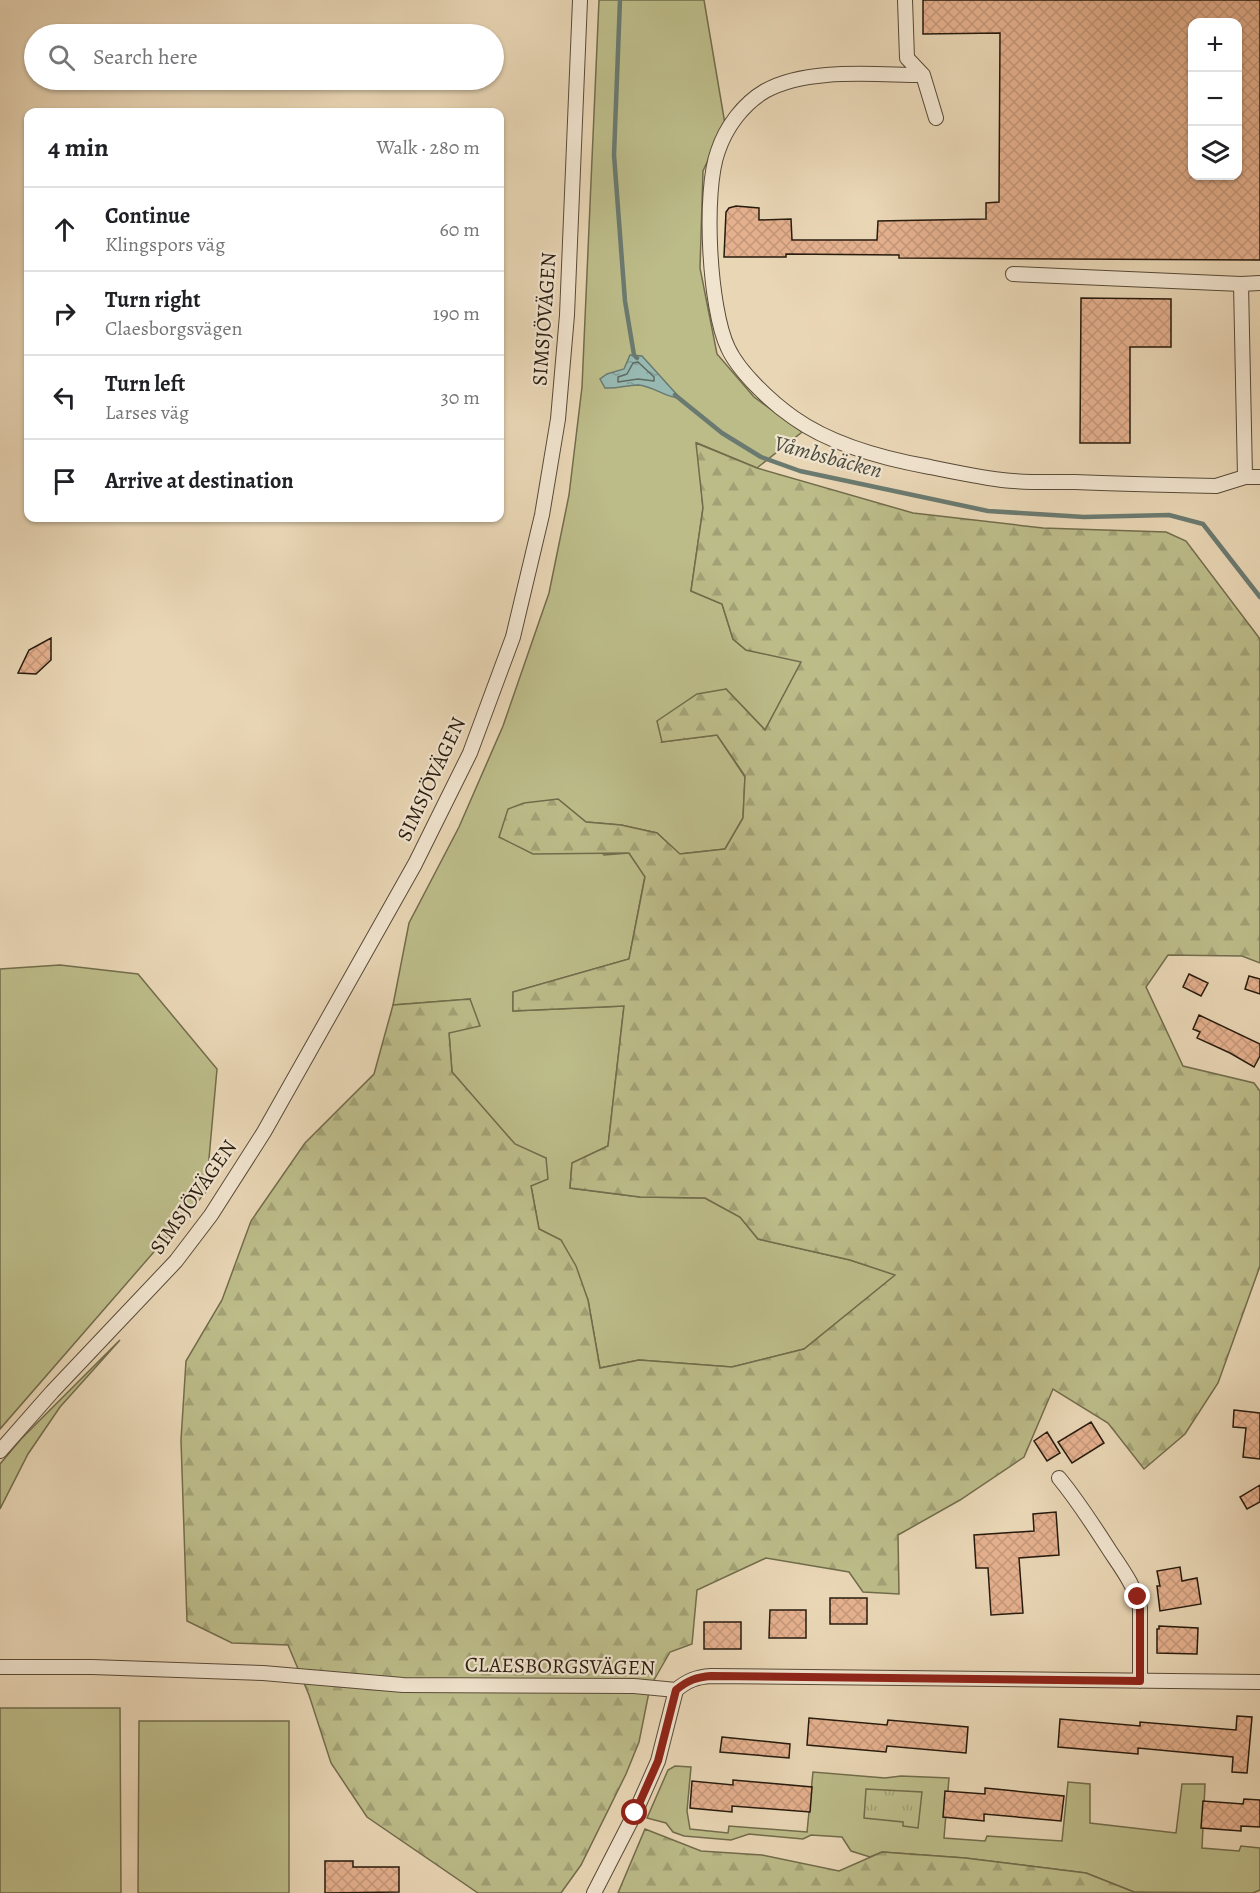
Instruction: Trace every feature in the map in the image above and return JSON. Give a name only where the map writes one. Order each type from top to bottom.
[{"type":"street","name":"SIMSJÖVÄGEN","points":[[0,1451],[52,1392],[176,1261],[211,1215],[264,1132],[363,957],[415,864],[470,753],[513,637],[542,515],[558,419],[567,315],[580,0]]},
{"type":"street","points":[[905,0],[907,58],[923,75],[936,118]]},
{"type":"street","points":[[923,75],[847,75],[785,83],[765,91],[745,106],[730,126],[717,153],[711,194],[710,264],[719,322],[728,349],[756,387],[794,419],[846,446],[901,462],[1004,480],[1216,486],[1245,477],[1260,477]]},
{"type":"street","points":[[1013,274],[1260,283]]},
{"type":"street","points":[[1241,284],[1245,477]]},
{"type":"street","points":[[1059,1478],[1081,1506],[1138,1597],[1140,1681]]},
{"type":"street","name":"CLAESBORGSVÄGEN","points":[[0,1667],[92,1667],[263,1673],[403,1685],[634,1686],[676,1690],[697,1677],[711,1676],[1260,1682]]},
{"type":"street","points":[[594,1893],[635,1813],[658,1761],[676,1690]]},
{"type":"green space","points":[[599,0],[704,0],[725,124],[703,171],[700,268],[717,354],[754,397],[802,432],[757,468],[697,443],[703,508],[691,591],[722,604],[733,639],[746,650],[802,661],[765,730],[726,689],[662,742],[717,735],[745,777],[743,818],[725,849],[679,854],[657,833],[621,825],[586,822],[558,799],[604,855],[629,853],[645,876],[629,959],[513,992],[513,1011],[624,1006],[608,1146],[572,1163],[570,1188],[640,1197],[705,1198],[740,1217],[758,1239],[850,1260],[896,1275],[804,1349],[732,1367],[639,1360],[600,1368],[588,1300],[561,1240],[539,1229],[531,1186],[546,1158],[515,1145],[452,1072],[449,1033],[470,999],[393,1005],[409,923],[459,827],[503,726],[549,593],[569,495],[582,387]]},
{"type":"green space","points":[[696,443],[757,468],[913,513],[1043,528],[1166,532],[1186,541],[1260,639],[1260,963],[1242,956],[1168,955],[1146,987],[1183,1066],[1254,1083],[1260,1091],[1260,1266],[1218,1383],[1185,1434],[1144,1469],[1108,1423],[1053,1389],[1024,1457],[960,1500],[898,1535],[899,1594],[863,1592],[849,1572],[766,1558],[697,1590],[692,1644],[670,1652],[650,1687],[639,1742],[626,1774],[581,1865],[561,1893],[478,1893],[367,1817],[331,1763],[309,1695],[288,1645],[232,1643],[187,1621],[181,1440],[186,1361],[222,1300],[251,1221],[305,1143],[374,1074],[393,1005],[470,999],[480,1026],[449,1033],[452,1072],[515,1144],[546,1158],[548,1179],[531,1186],[539,1229],[561,1240],[576,1266],[588,1300],[600,1368],[639,1360],[732,1367],[804,1349],[895,1275],[850,1260],[758,1239],[740,1217],[705,1198],[640,1197],[570,1188],[572,1163],[608,1146],[624,1006],[513,1011],[513,992],[629,959],[645,877],[629,853],[533,854],[499,837],[508,809],[524,803],[558,799],[586,822],[621,825],[657,833],[680,854],[725,849],[743,818],[745,776],[717,735],[662,742],[657,721],[697,694],[726,689],[765,730],[801,662],[746,650],[733,639],[722,604],[691,591],[703,508]]},
{"type":"green space","points":[[60,965],[138,974],[217,1069],[206,1192],[0,1429],[0,969]]},
{"type":"green space","points":[[120,1340],[60,1407],[28,1454],[0,1509],[0,1464],[21,1439]]},
{"type":"green space","points":[[0,1708],[120,1708],[121,1893],[0,1893]]},
{"type":"green space","points":[[139,1721],[289,1721],[289,1893],[138,1893]]},
{"type":"green space","points":[[675,1766],[691,1767],[687,1811],[690,1829],[728,1833],[729,1826],[807,1832],[813,1772],[885,1778],[901,1776],[949,1778],[944,1838],[985,1841],[987,1836],[1062,1841],[1068,1782],[1090,1784],[1090,1823],[1176,1833],[1182,1784],[1205,1784],[1202,1848],[1239,1851],[1241,1846],[1260,1848],[1260,1890],[1253,1893],[1134,1892],[1086,1873],[965,1858],[882,1852],[870,1857],[851,1851],[842,1837],[811,1835],[803,1839],[749,1834],[731,1840],[684,1836],[673,1832],[666,1823],[647,1818],[668,1770]]},
{"type":"green space","points":[[866,1789],[922,1792],[918,1828],[903,1826],[903,1822],[864,1818]]},
{"type":"green space","points":[[645,1829],[701,1851],[762,1855],[839,1871],[882,1852],[965,1858],[1086,1873],[1134,1892],[1156,1893],[618,1893]]},
{"type":"water","points":[[630,355],[642,356],[680,398],[638,385],[605,388],[600,379],[607,374],[624,369]]},
{"type":"building","points":[[923,0],[1260,0],[1260,260],[899,258],[899,255],[786,254],[786,257],[724,257],[726,212],[729,208],[736,206],[759,208],[759,220],[791,219],[792,240],[877,240],[878,221],[986,219],[986,203],[999,202],[1000,33],[923,34]]},
{"type":"building","points":[[1081,298],[1171,299],[1171,347],[1130,347],[1130,443],[1080,443]]},
{"type":"building","points":[[51,638],[51,660],[36,674],[18,673],[29,650]]},
{"type":"building","points":[[1189,974],[1208,983],[1201,996],[1183,987]]},
{"type":"building","points":[[1249,976],[1260,979],[1260,994],[1245,989]]},
{"type":"building","points":[[1199,1015],[1260,1044],[1260,1056],[1254,1067],[1197,1038],[1200,1032],[1193,1029]]},
{"type":"building","points":[[1234,1410],[1260,1413],[1260,1459],[1243,1457],[1246,1428],[1233,1427]]},
{"type":"building","points":[[1091,1422],[1104,1443],[1072,1463],[1058,1442]]},
{"type":"building","points":[[1047,1432],[1060,1453],[1047,1461],[1034,1441]]},
{"type":"building","points":[[1260,1485],[1260,1502],[1247,1509],[1240,1497]]},
{"type":"building","points":[[1056,1512],[1059,1555],[1019,1558],[1023,1613],[991,1615],[988,1568],[976,1568],[974,1535],[1034,1531],[1033,1514]]},
{"type":"building","points":[[1180,1567],[1182,1581],[1197,1578],[1201,1604],[1160,1611],[1157,1586],[1160,1586],[1157,1571]]},
{"type":"building","points":[[830,1598],[867,1598],[867,1624],[830,1624]]},
{"type":"building","points":[[770,1610],[806,1610],[806,1638],[769,1638]]},
{"type":"building","points":[[704,1622],[741,1622],[741,1649],[704,1649]]},
{"type":"building","points":[[1159,1626],[1198,1628],[1197,1654],[1157,1653]]},
{"type":"building","points":[[1237,1716],[1252,1717],[1247,1773],[1232,1772],[1233,1757],[1138,1748],[1138,1754],[1058,1747],[1060,1719],[1140,1726],[1140,1722],[1236,1730]]},
{"type":"building","points":[[809,1718],[887,1725],[888,1720],[968,1727],[966,1753],[887,1746],[886,1752],[807,1745]]},
{"type":"building","points":[[722,1737],[790,1744],[789,1758],[720,1752]]},
{"type":"building","points":[[733,1780],[812,1787],[810,1812],[732,1806],[732,1812],[690,1808],[692,1781],[733,1785]]},
{"type":"building","points":[[985,1788],[1064,1796],[1061,1821],[984,1814],[984,1821],[943,1817],[945,1791],[985,1794]]},
{"type":"building","points":[[1244,1799],[1260,1800],[1260,1827],[1241,1826],[1241,1831],[1201,1828],[1203,1801],[1243,1804]]},
{"type":"building","points":[[325,1861],[353,1861],[353,1867],[399,1867],[399,1892],[325,1893]]},
{"type":"waterway","name":"Våmbsbäcken","points":[[620,0],[614,155],[625,301],[634,355],[637,358]]},
{"type":"waterway","name":"Våmbsbäcken","points":[[675,395],[722,433],[761,457],[800,471],[988,511],[1084,517],[1169,515],[1203,524],[1260,597]]},
{"type":"route","points":[[635,1813],[658,1761],[676,1690],[697,1677],[1140,1681],[1138,1597]]}]
